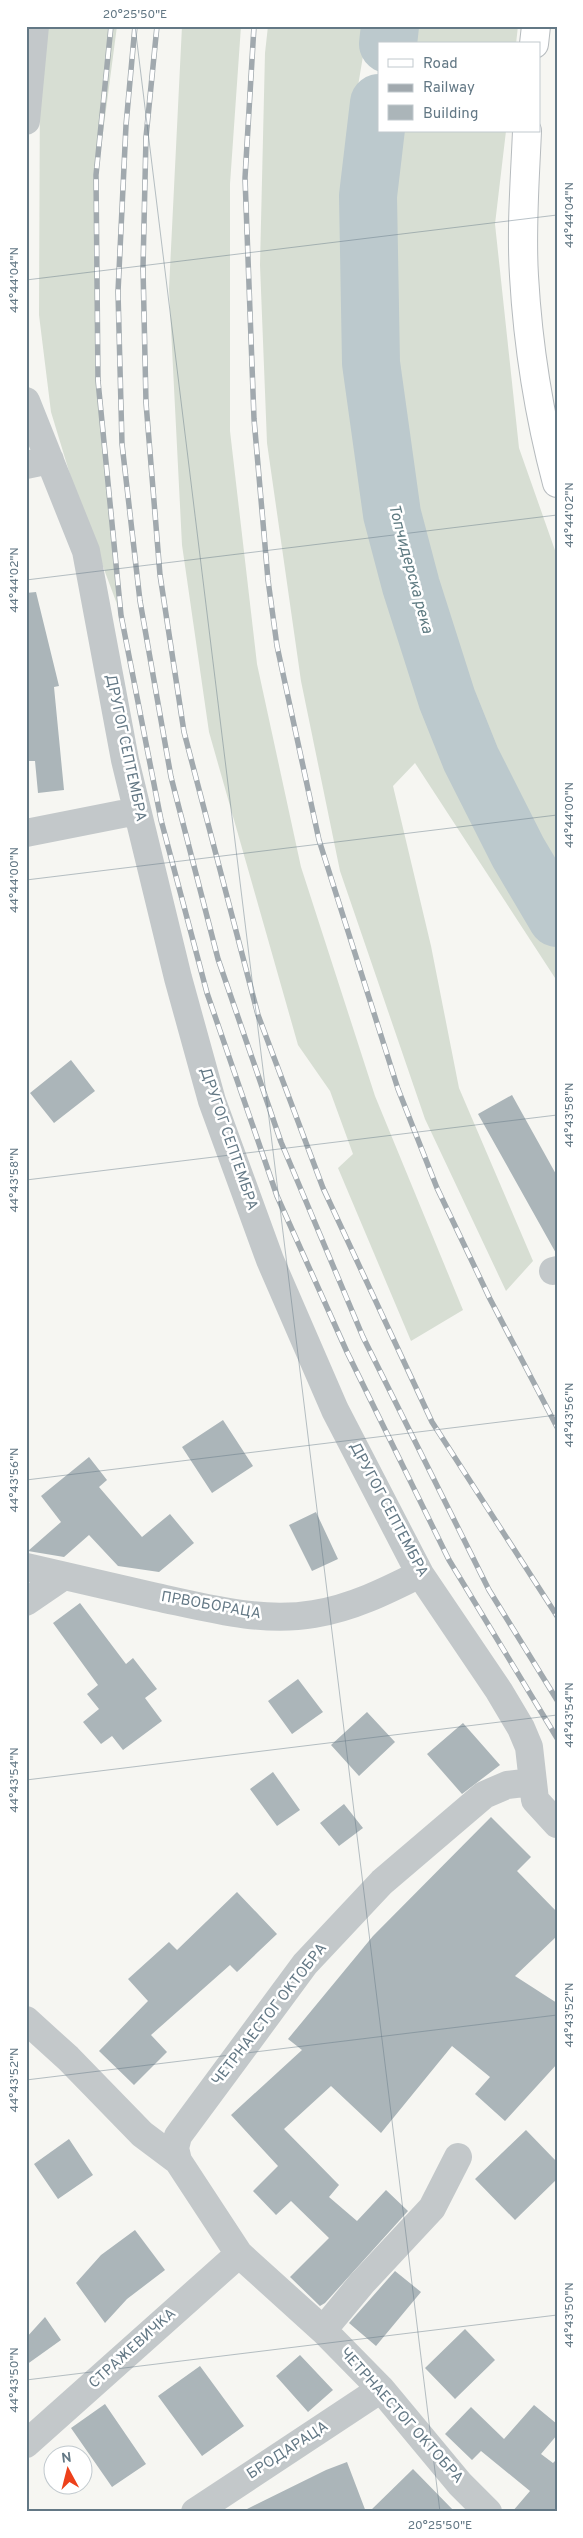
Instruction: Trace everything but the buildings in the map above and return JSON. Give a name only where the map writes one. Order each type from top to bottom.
[{"type":"main road","points":[[534,42],[536,26]]},
{"type":"main road","points":[[527,132],[524,264],[530,341],[543,424],[557,483]]},
{"type":"street","points":[[26,121],[35,26]]},
{"type":"street","name":"ДРУГОГ СЕПТЕМБРА","points":[[26,401],[38,463],[86,551],[125,760],[178,978],[212,1101],[270,1260],[335,1410],[420,1574],[521,1728],[529,1748],[532,1782],[537,1803],[557,1824]]},
{"type":"street","points":[[26,833],[137,811]]},
{"type":"street","name":"ПРВОБОРАЦА","points":[[26,1567],[224,1612],[271,1617],[314,1614],[340,1608],[370,1598],[420,1574]]},
{"type":"street","points":[[26,1602],[64,1576]]},
{"type":"street","name":"ЧЕТРНАЕСТОГ ОКТОБРА","points":[[178,2162],[175,2148],[178,2136],[311,1957],[382,1882],[484,1795],[500,1788],[532,1782]]},
{"type":"street","name":"ЧЕТРНАЕСТОГ ОКТОБРА","points":[[26,2020],[68,2058],[142,2134],[178,2162],[239,2254],[323,2330],[381,2389],[460,2484],[488,2512]]},
{"type":"street","points":[[323,2330],[362,2283],[432,2208],[458,2157]]},
{"type":"street","name":"СТРАЖЕВИЧКА","points":[[26,2444],[239,2254]]},
{"type":"street","name":"БРОДАРАЦА","points":[[195,2512],[381,2389]]},
{"type":"shaded area","points":[[47,26],[117,26],[96,186],[98,381],[121,615],[75,491],[51,412],[39,315],[40,72]]},
{"type":"shaded area","points":[[182,26],[241,26],[230,184],[230,431],[257,664],[301,867],[375,1096],[463,1310],[411,1341],[338,1168],[353,1154],[330,1091],[298,1045],[209,732],[182,545],[169,289]]},
{"type":"shaded area","points":[[268,26],[368,26],[356,98],[351,187],[359,425],[409,656],[521,887],[557,942],[557,981],[415,763],[393,786],[431,946],[459,1088],[533,1261],[506,1291],[425,1119],[340,871],[301,681],[267,443],[260,265],[265,53]]},
{"type":"shaded area","points":[[395,26],[518,26],[516,42],[391,42]]},
{"type":"shaded area","points":[[378,132],[506,132],[495,224],[519,448],[557,556],[557,906],[505,827],[411,586],[371,363]]},
{"type":"waterway","name":"Топчидерска река","points":[[388,42],[390,26]]},
{"type":"waterway","name":"Топчидерска река","points":[[378,111],[368,196],[371,363],[392,514],[411,586],[447,699],[471,759],[518,852],[557,918]]},
{"type":"railway","points":[[111,26],[96,175],[98,381],[121,615],[161,820],[207,993],[277,1196],[347,1352],[449,1560],[557,1738]]},
{"type":"railway","points":[[135,26],[126,125],[118,292],[122,444],[140,601],[171,777],[218,959],[281,1142],[363,1337],[489,1590],[557,1700]]},
{"type":"railway","points":[[157,26],[146,137],[143,268],[146,403],[160,575],[184,732],[258,1015],[323,1188],[432,1422],[557,1616]]},
{"type":"railway","points":[[254,26],[245,178],[254,419],[268,580],[277,646],[319,840],[398,1089],[437,1188],[490,1299],[557,1427]]}]
